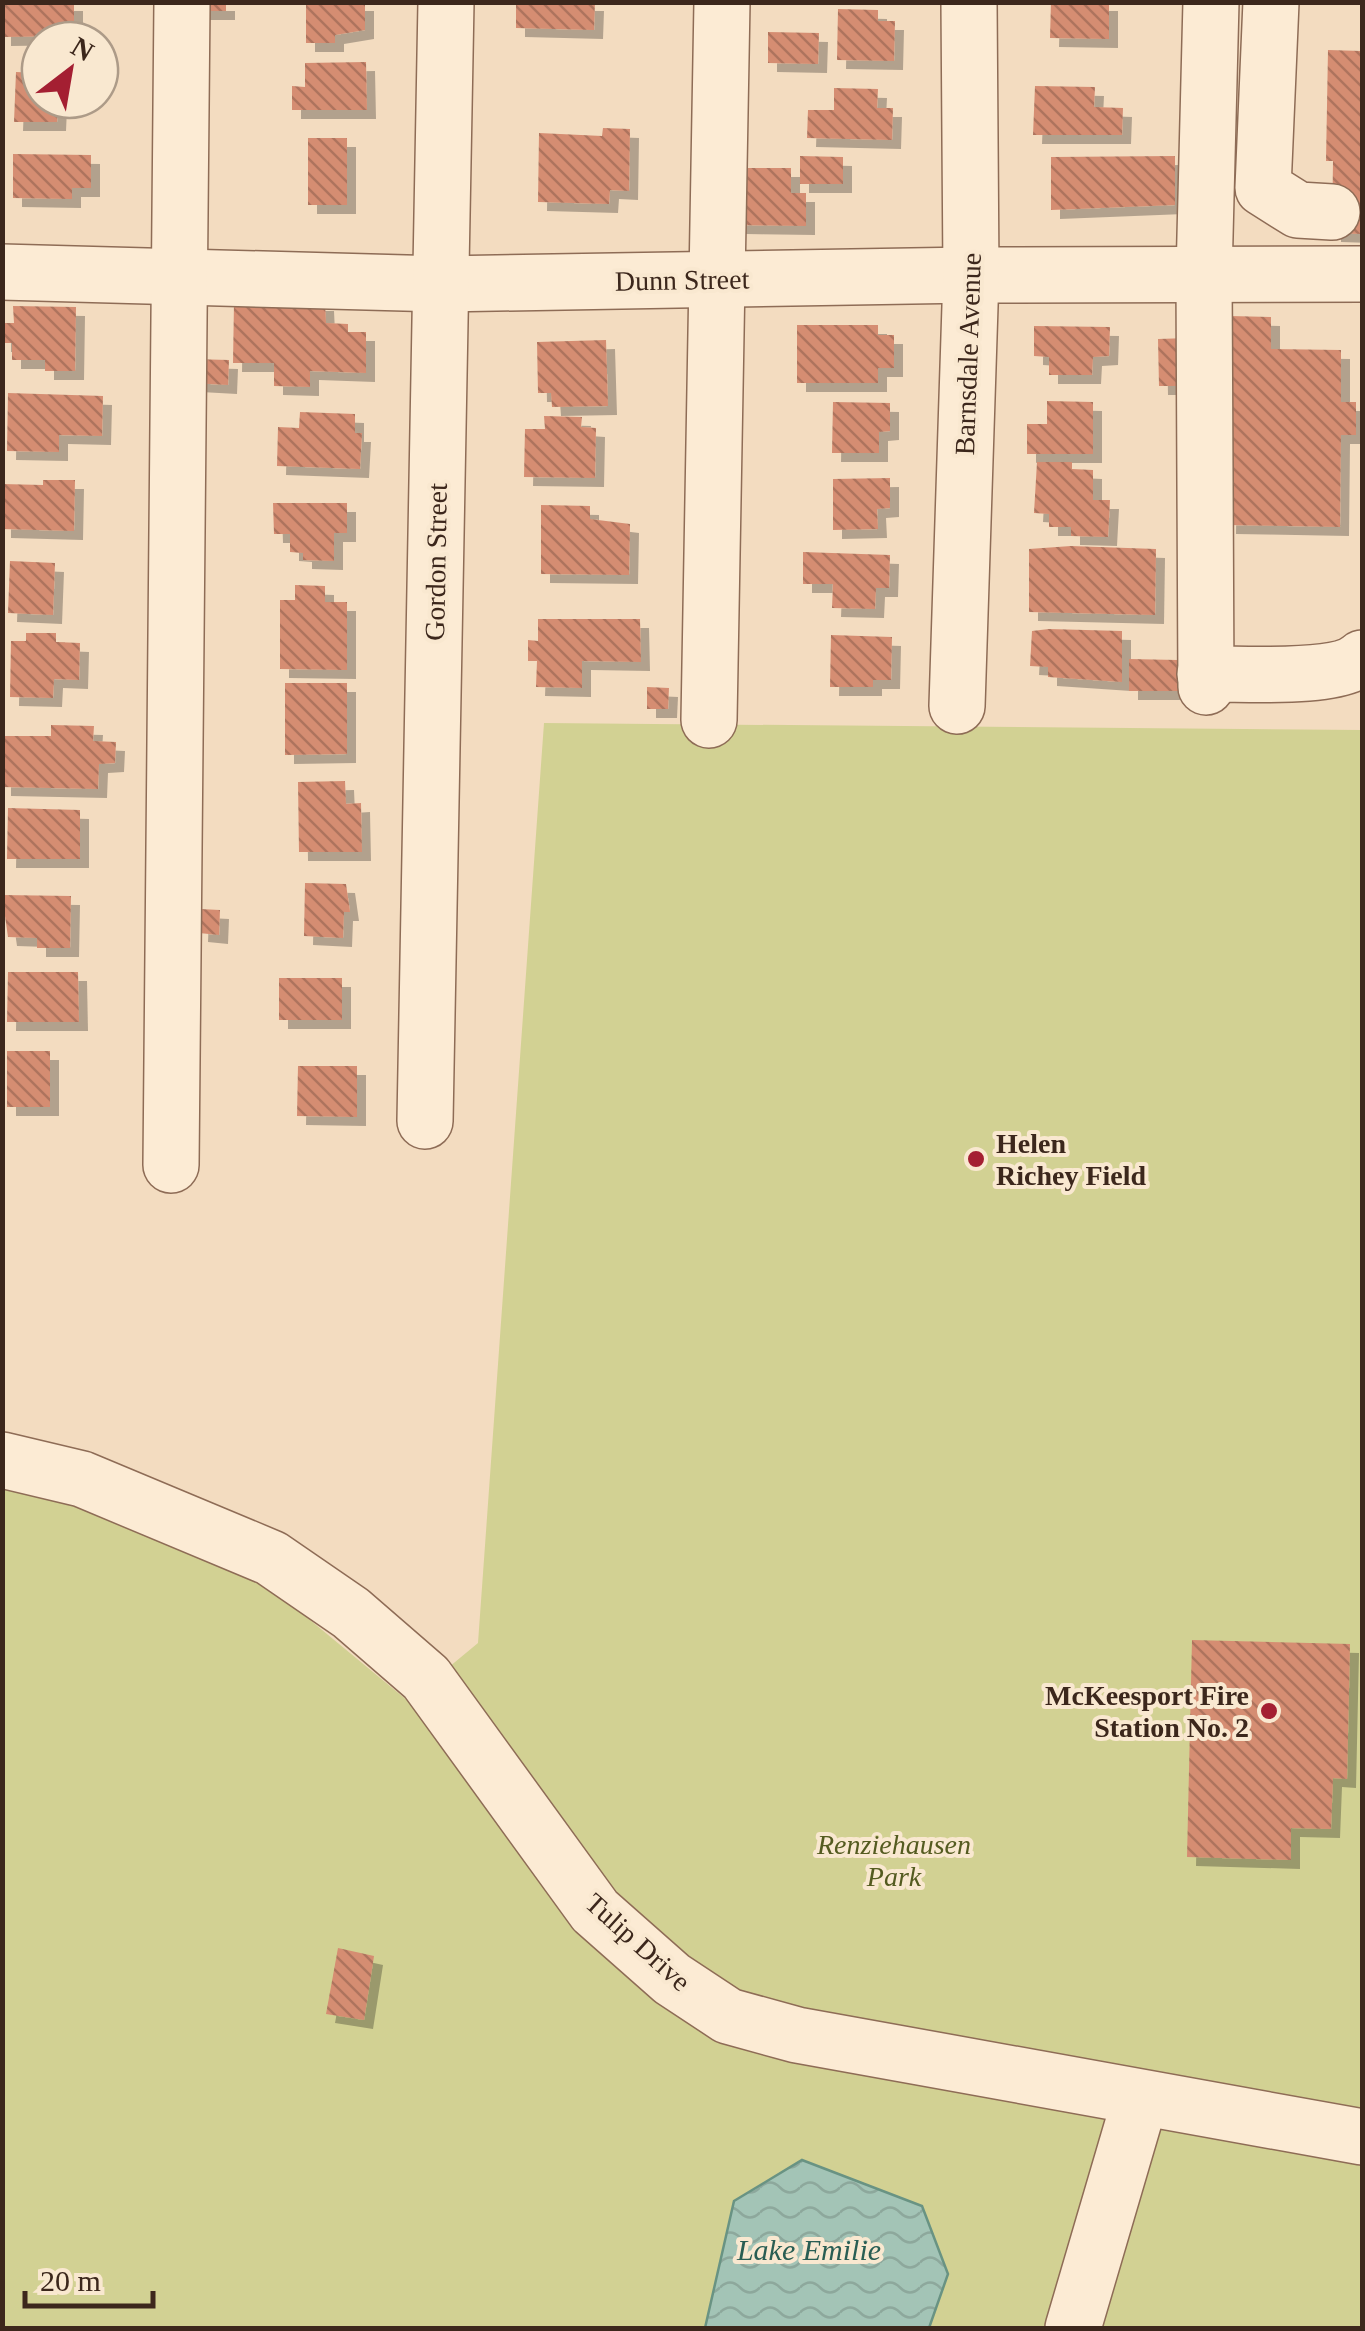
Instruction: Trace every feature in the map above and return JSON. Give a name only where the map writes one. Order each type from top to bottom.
[{"type":"street","points":[[171,1165],[182,2]]},
{"type":"street","name":"Gordon Street","points":[[426,1121],[446,2]]},
{"type":"street","points":[[709,720],[720,279],[722,2]]},
{"type":"street","name":"Barnsdale Avenue","points":[[957,706],[971,275],[970,2]]},
{"type":"street","points":[[1210,2],[1204,275],[1206,681],[1359,664]]},
{"type":"street","points":[[1271,2],[1263,188],[1298,210],[1332,212]]},
{"type":"street","name":"Dunn Street","points":[[2,272],[442,284],[971,275],[1362,274]]},
{"type":"street","name":"Tulip Drive","points":[[2,1460],[82,1479],[271,1558],[351,1614],[426,1678],[595,1911],[672,1978],[728,2016],[797,2035],[1140,2100],[1362,2137]]},
{"type":"street","points":[[1073,2328],[1140,2100]]},
{"type":"green space","name":"Renziehausen Park","points":[[544,723],[1362,730],[1362,2328],[3,2328],[3,1486],[73,1501],[258,1577],[408,1701],[478,1643]]},
{"type":"water","name":"Lake Emilie","points":[[802,2160],[922,2206],[948,2274],[929,2328],[705,2328],[734,2201]]},
{"type":"building","points":[[2,2],[74,2],[74,20],[20,20],[20,37],[2,37]]},
{"type":"building","points":[[196,2],[226,2],[226,11],[196,11]]},
{"type":"building","points":[[306,2],[365,2],[365,30],[335,35],[335,43],[306,43]]},
{"type":"building","points":[[516,2],[595,2],[594,30],[516,28]]},
{"type":"building","points":[[1051,2],[1109,2],[1109,39],[1050,38]]},
{"type":"building","points":[[838,9],[878,10],[878,21],[895,21],[894,61],[837,60]]},
{"type":"building","points":[[768,32],[819,33],[818,64],[768,63]]},
{"type":"building","points":[[1328,50],[1362,51],[1362,234],[1332,233],[1333,161],[1326,161]]},
{"type":"building","points":[[366,62],[367,110],[292,110],[292,86],[305,87],[305,63]]},
{"type":"building","points":[[16,72],[20,72],[20,120],[57,122],[14,122]]},
{"type":"building","points":[[1035,86],[1095,87],[1094,107],[1123,108],[1122,135],[1033,135]]},
{"type":"building","points":[[834,88],[878,89],[877,108],[893,108],[892,140],[807,138],[808,110],[834,110]]},
{"type":"building","points":[[603,128],[630,129],[629,191],[610,190],[609,204],[538,202],[539,133],[602,136]]},
{"type":"building","points":[[308,138],[347,138],[347,205],[308,205]]},
{"type":"building","points":[[13,154],[91,155],[91,188],[72,188],[72,199],[13,198]]},
{"type":"building","points":[[800,156],[843,157],[843,184],[800,184]]},
{"type":"building","points":[[1175,156],[1175,205],[1051,210],[1051,157]]},
{"type":"building","points":[[738,168],[791,168],[791,193],[806,193],[806,226],[737,225]]},
{"type":"building","points":[[234,302],[325,302],[326,323],[348,324],[348,332],[366,332],[366,373],[310,371],[310,387],[274,386],[274,363],[233,363]]},
{"type":"building","points":[[13,306],[76,307],[75,371],[45,371],[45,360],[12,360],[12,343],[2,343],[2,323],[14,323]]},
{"type":"building","points":[[1230,316],[1271,317],[1271,349],[1341,350],[1341,402],[1356,402],[1356,435],[1341,435],[1340,527],[1227,525]]},
{"type":"building","points":[[797,325],[878,325],[878,335],[894,335],[894,368],[878,368],[878,383],[797,383]]},
{"type":"building","points":[[1034,326],[1110,327],[1109,356],[1093,357],[1092,375],[1049,375],[1049,357],[1034,356]]},
{"type":"building","points":[[1188,338],[1189,386],[1159,386],[1158,339]]},
{"type":"building","points":[[606,340],[608,406],[552,407],[551,393],[538,393],[537,342]]},
{"type":"building","points":[[192,359],[229,360],[228,385],[192,383]]},
{"type":"building","points":[[8,393],[103,396],[102,436],[59,435],[59,452],[7,451]]},
{"type":"building","points":[[1047,401],[1093,402],[1093,454],[1027,454],[1027,424],[1047,424]]},
{"type":"building","points":[[833,402],[890,403],[890,431],[879,432],[879,453],[832,453]]},
{"type":"building","points":[[300,412],[355,414],[355,433],[362,433],[360,469],[277,466],[278,427],[299,428]]},
{"type":"building","points":[[544,416],[582,417],[581,427],[596,428],[595,478],[524,477],[525,429],[545,429]]},
{"type":"building","points":[[1037,462],[1072,462],[1072,469],[1093,470],[1093,500],[1110,500],[1108,537],[1071,536],[1071,527],[1049,527],[1049,514],[1034,513]]},
{"type":"building","points":[[890,478],[890,508],[877,509],[878,529],[833,530],[833,479]]},
{"type":"building","points":[[43,480],[75,480],[74,531],[2,529],[2,484],[43,485]]},
{"type":"building","points":[[273,503],[347,503],[347,533],[334,533],[334,561],[303,560],[303,553],[290,552],[290,534],[274,534]]},
{"type":"building","points":[[541,505],[590,506],[590,519],[630,524],[629,575],[541,574]]},
{"type":"building","points":[[1029,549],[1156,549],[1155,615],[1029,612]]},
{"type":"building","points":[[803,552],[890,555],[889,588],[876,588],[875,609],[832,608],[833,584],[803,584]]},
{"type":"building","points":[[10,561],[55,563],[53,615],[8,613]]},
{"type":"building","points":[[295,585],[325,586],[325,602],[347,602],[347,670],[280,669],[280,600],[295,600]]},
{"type":"building","points":[[538,619],[640,619],[641,662],[582,661],[582,688],[536,687],[537,661],[528,661],[528,640],[538,641]]},
{"type":"building","points":[[1032,631],[1122,631],[1122,682],[1048,677],[1048,667],[1030,666]]},
{"type":"building","points":[[26,633],[56,633],[56,642],[80,643],[79,680],[54,679],[53,698],[10,697],[11,641],[26,641]]},
{"type":"building","points":[[831,635],[892,637],[891,680],[873,680],[873,687],[830,687]]},
{"type":"building","points":[[1129,659],[1178,660],[1179,691],[1129,691]]},
{"type":"building","points":[[285,683],[347,683],[347,754],[285,755]]},
{"type":"building","points":[[647,687],[669,688],[668,709],[647,709]]},
{"type":"building","points":[[51,725],[94,726],[93,741],[116,742],[115,763],[99,764],[98,789],[2,787],[2,736],[51,736]]},
{"type":"building","points":[[345,781],[346,804],[361,803],[362,852],[299,852],[298,782]]},
{"type":"building","points":[[8,808],[80,810],[80,859],[7,859]]},
{"type":"building","points":[[305,883],[346,884],[350,912],[344,912],[343,938],[304,936]]},
{"type":"building","points":[[2,895],[71,896],[70,948],[37,948],[37,938],[8,937]]},
{"type":"building","points":[[200,909],[220,910],[219,935],[199,933]]},
{"type":"building","points":[[8,972],[78,972],[79,1022],[7,1022]]},
{"type":"building","points":[[279,978],[342,978],[342,1020],[279,1020]]},
{"type":"building","points":[[7,1051],[50,1051],[50,1107],[7,1107]]},
{"type":"building","points":[[298,1066],[357,1066],[357,1117],[297,1116]]},
{"type":"building","name":"McKeesport Fire Station No. 2","points":[[1192,1640],[1350,1644],[1347,1779],[1333,1778],[1331,1829],[1291,1828],[1291,1860],[1187,1857]]},
{"type":"building","points":[[338,1948],[374,1956],[364,2020],[326,2014]]},
{"type":"place","name":"Helen Richey Field","points":[[976,1159]]},
{"type":"place","name":"McKeesport Fire Station No. 2","points":[[1269,1711]]}]
